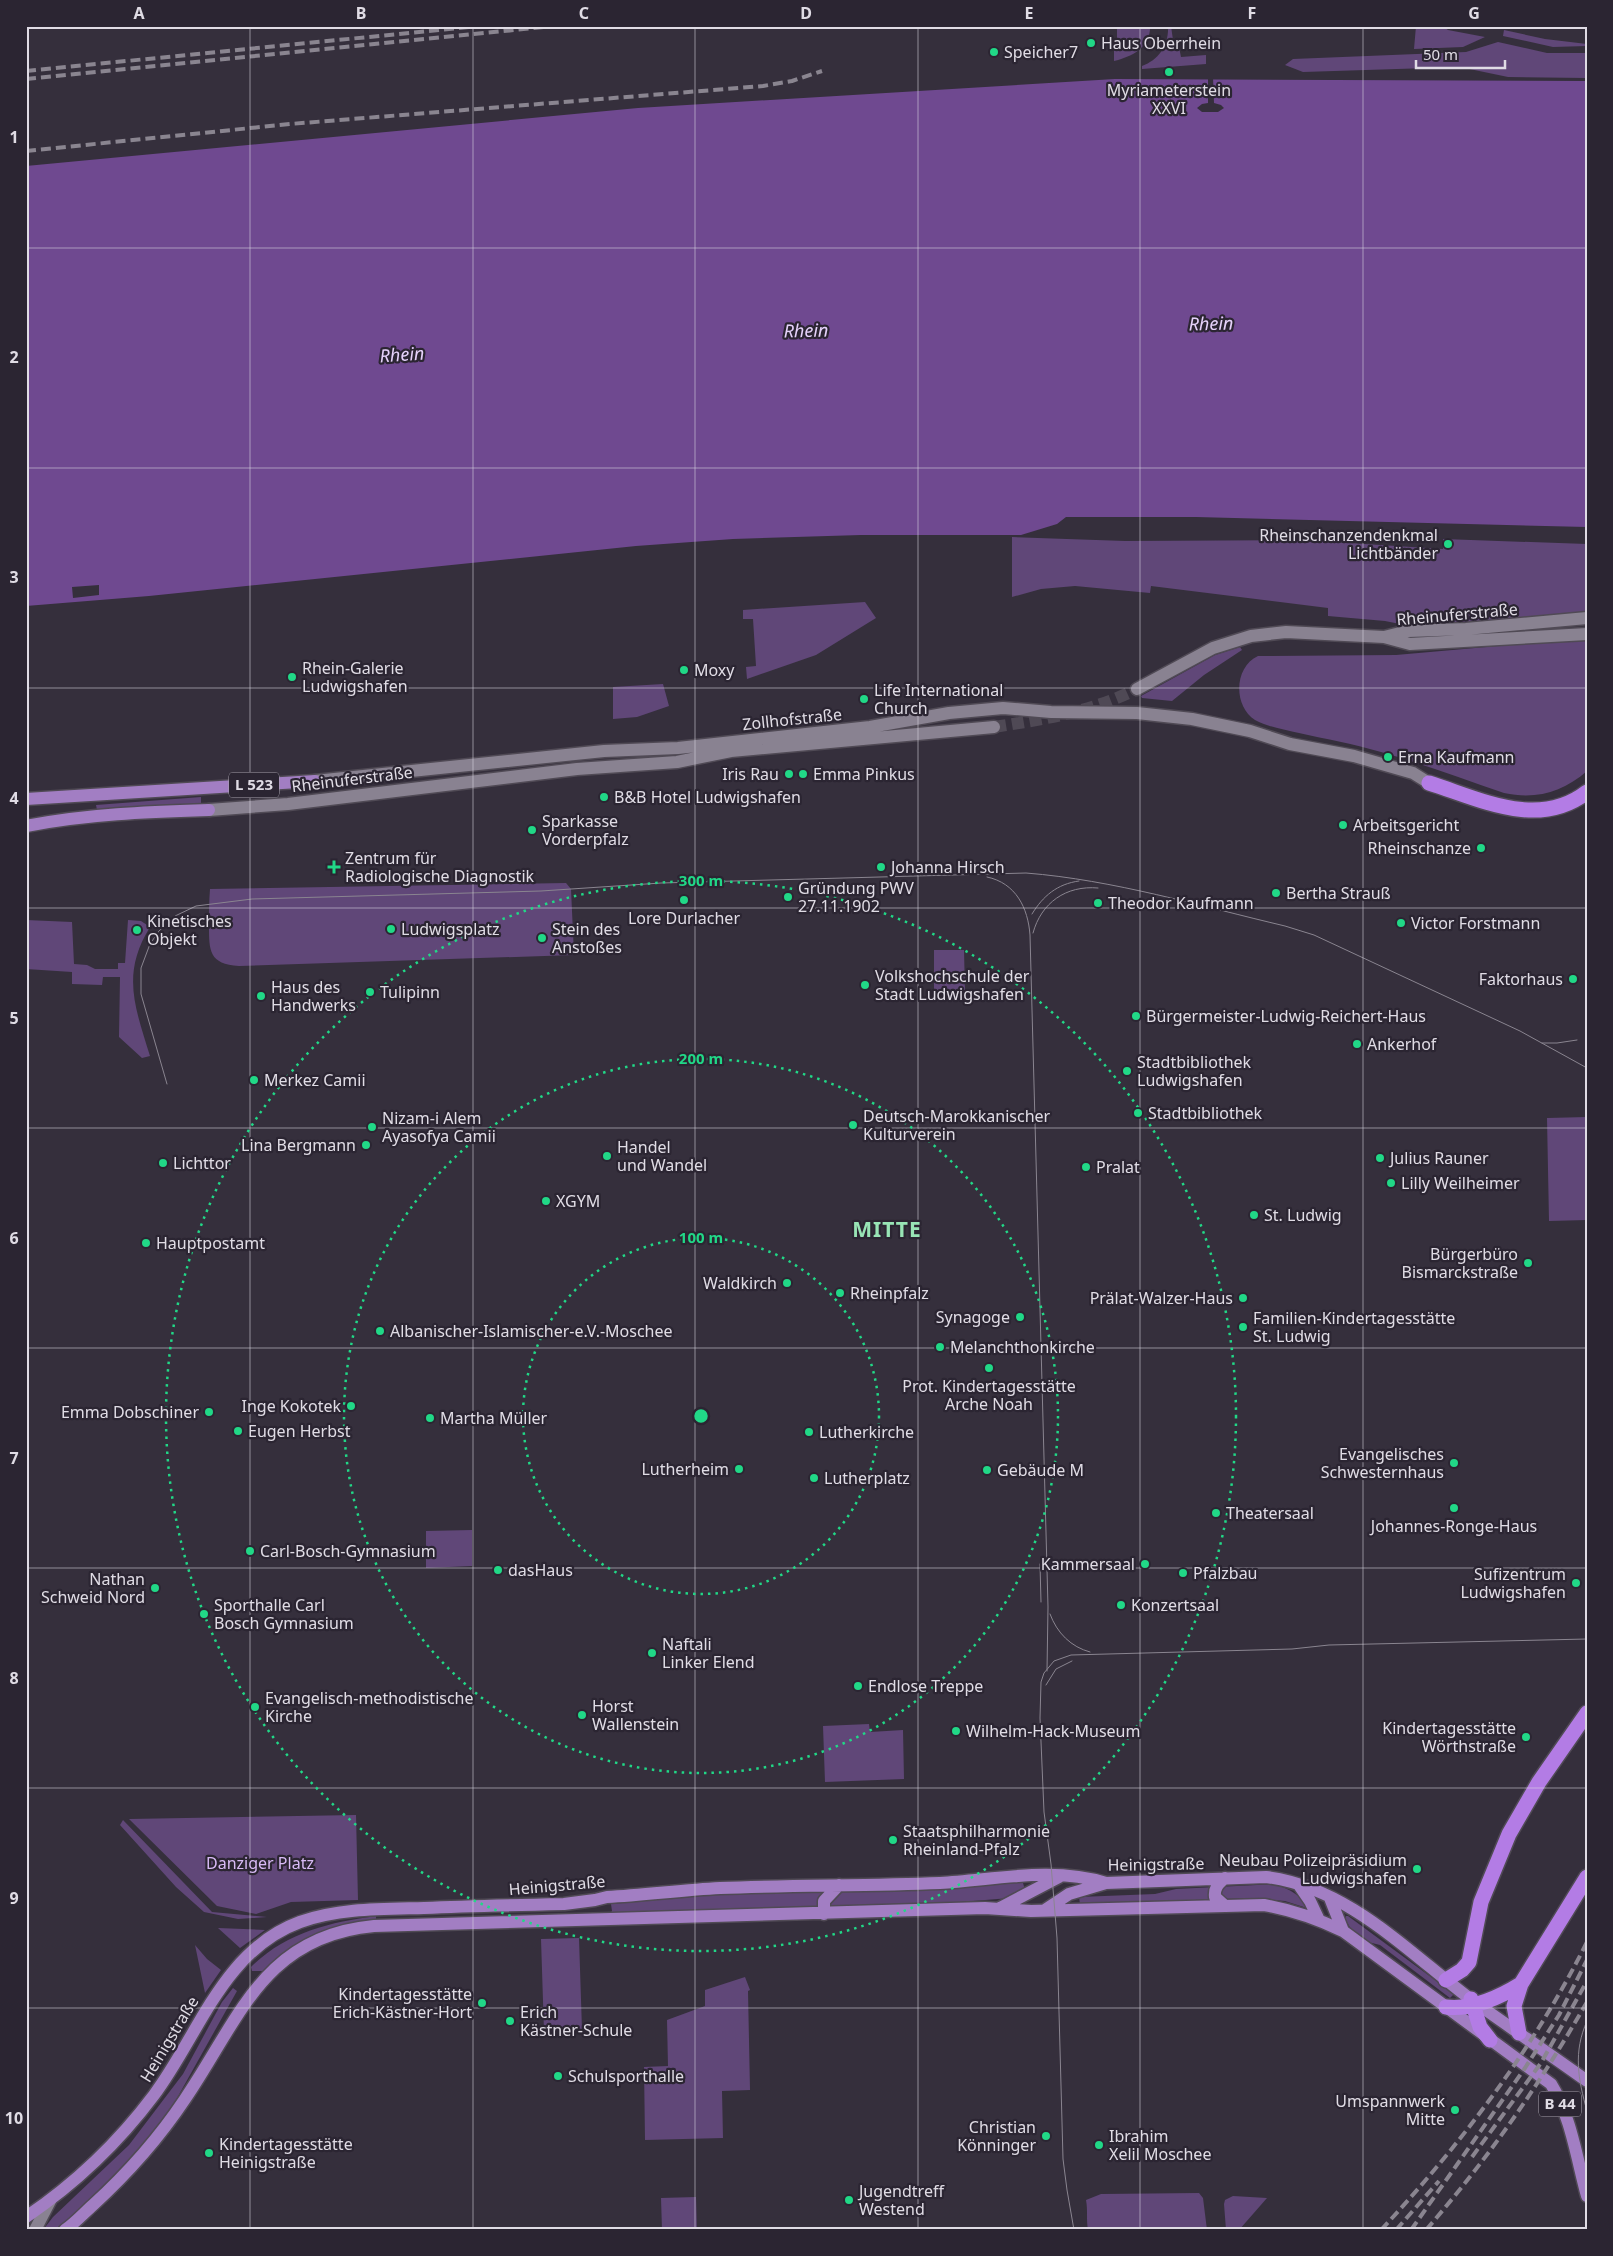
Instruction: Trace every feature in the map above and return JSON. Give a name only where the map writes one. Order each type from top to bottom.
[{"type":"highway","points":[[1429,783],[1500,806],[1533,811],[1559,807],[1587,792]]},
{"type":"highway","points":[[1446,1980],[1462,1970],[1469,1962],[1481,1902],[1509,1834],[1539,1782],[1587,1713]]},
{"type":"highway","points":[[1522,2035],[1514,2006],[1521,1984],[1587,1877]]},
{"type":"highway","points":[[1446,2007],[1457,2008],[1473,2002],[1495,1998],[1521,1984]]},
{"type":"highway","points":[[1473,2002],[1480,2027],[1490,2040]]},
{"type":"main road","name":"Rheinuferstraße","points":[[1384,637],[1408,631],[1475,628],[1587,618]]},
{"type":"main road","points":[[1137,689],[1213,648],[1251,636],[1286,632],[1384,637]]},
{"type":"main road","name":"Rheinuferstraße","points":[[1384,637],[1410,644],[1587,634]]},
{"type":"main road","name":"Zollhofstraße","points":[[562,755],[678,748],[870,727],[949,713],[1003,708],[1163,715],[1250,731],[1290,744],[1354,756],[1413,774],[1429,783]]},
{"type":"main road","name":"L 523","points":[[678,748],[731,751],[994,727]]},
{"type":"main road","name":"Rheinuferstraße","points":[[26,826],[65,818],[99,815],[288,804],[563,771],[677,762],[731,751]]},
{"type":"main road","name":"Rheinuferstraße","points":[[26,799],[315,781],[562,755]]},
{"type":"main road","name":"Heinigstraße","points":[[26,2217],[79,2178],[136,2118],[173,2067],[216,1994],[241,1962],[267,1939],[298,1923],[327,1915],[369,1909],[564,1904],[607,1897],[720,1888],[941,1883],[1027,1875],[1092,1878],[1106,1883],[1266,1877],[1282,1879],[1299,1885],[1359,1913],[1403,1944],[1473,2002],[1522,2035]]},
{"type":"main road","points":[[1000,1908],[1062,1876]]},
{"type":"main road","name":"Heinigstraße","points":[[1224,1878],[1217,1884],[1214,1891],[1218,1902],[1225,1906]]},
{"type":"main road","points":[[1045,1910],[1069,1894],[1106,1883]]},
{"type":"main road","points":[[824,1914],[824,1901],[839,1885]]},
{"type":"main road","points":[[1299,1885],[1310,1901],[1318,1918]]},
{"type":"main road","points":[[1330,1898],[1342,1931]]},
{"type":"main road","name":"Heinigstraße","points":[[65,2230],[118,2182],[160,2134],[196,2084],[242,2004],[258,1985],[287,1958],[323,1938],[354,1928],[1000,1908],[1045,1910],[1264,1905],[1318,1918],[1342,1931],[1446,2007]]},
{"type":"main road","name":"B 44","points":[[1446,2007],[1541,2076],[1556,2092],[1567,2123],[1587,2196]]},
{"type":"main road","name":"B 44","points":[[1522,2035],[1587,2081]]},
{"type":"main road","points":[[35,2230],[50,2201]]},
{"type":"green space","points":[[1117,26],[1150,26],[1147,40],[1139,50],[1134,54],[1114,61],[1114,41],[1117,40]]},
{"type":"green space","points":[[1168,26],[1171,26],[1173,40],[1179,47],[1181,57],[1206,55],[1206,64],[1142,69],[1142,66],[1153,60],[1162,51],[1167,39]]},
{"type":"green space","points":[[1416,26],[1442,26],[1448,30],[1485,37],[1463,47],[1414,49]]},
{"type":"green space","points":[[1504,30],[1545,39],[1587,44],[1587,46],[1553,47],[1503,36]]},
{"type":"green space","points":[[1498,42],[1547,53],[1587,53],[1587,78],[1508,77],[1460,67],[1303,72],[1285,65],[1293,59],[1466,52]]},
{"type":"green space","points":[[1012,537],[1125,541],[1302,540],[1443,549],[1443,539],[1587,544],[1587,613],[1410,626],[1385,621],[1328,616],[1328,608],[1151,586],[1150,593],[1075,586],[1041,589],[1012,597]]},
{"type":"green space","points":[[865,602],[876,618],[816,655],[747,679],[746,667],[756,666],[753,619],[743,619],[743,610]]},
{"type":"green space","points":[[1587,638],[1587,771],[1559,789],[1538,795],[1504,793],[1381,752],[1271,726],[1255,720],[1248,714],[1240,696],[1239,687],[1244,669],[1250,661],[1258,656],[1396,655]]},
{"type":"green space","points":[[1240,647],[1242,650],[1204,675],[1172,701],[1142,698],[1141,696],[1215,655]]},
{"type":"green space","points":[[663,684],[669,706],[637,717],[613,719],[613,687]]},
{"type":"green space","points":[[201,797],[201,805],[97,810],[96,805]]},
{"type":"green space","name":"Ludwigsplatz","points":[[566,883],[571,889],[574,955],[239,966],[229,965],[216,959],[209,942],[210,889]]},
{"type":"green space","points":[[26,920],[72,922],[74,964],[87,965],[95,969],[118,969],[118,963],[125,963],[128,920],[141,921],[150,927],[141,944],[133,976],[136,1006],[150,1056],[142,1058],[119,1037],[120,977],[103,977],[102,985],[72,984],[72,972],[26,969]]},
{"type":"green space","points":[[934,950],[964,950],[965,992],[934,992]]},
{"type":"green space","points":[[1587,1117],[1587,1220],[1549,1221],[1547,1118]]},
{"type":"green space","points":[[472,1530],[472,1566],[426,1568],[426,1531]]},
{"type":"green space","points":[[869,1724],[870,1732],[903,1730],[904,1779],[825,1782],[823,1726]]},
{"type":"green space","name":"Danziger Platz","points":[[356,1815],[358,1900],[291,1902],[256,1914],[217,1906],[129,1819]]},
{"type":"green space","points":[[123,1820],[212,1912],[267,1917],[238,1919],[204,1912],[176,1887],[120,1825]]},
{"type":"green space","points":[[1023,1883],[1025,1890],[1010,1898],[811,1914],[606,1919],[612,1911],[611,1904],[810,1886]]},
{"type":"green space","points":[[1275,1884],[1295,1894],[1310,1909],[1285,1901],[1252,1898],[1080,1904],[1079,1897],[1155,1894],[1176,1889]]},
{"type":"green space","points":[[376,1916],[376,1922],[263,1971],[252,1971],[251,1967],[264,1955],[293,1938],[325,1926]]},
{"type":"green space","points":[[1346,1916],[1454,1994],[1450,1998],[1380,1945],[1364,1941],[1354,1934],[1345,1919]]},
{"type":"green space","points":[[218,1928],[265,1930],[240,1948]]},
{"type":"green space","points":[[579,1938],[582,2030],[544,2032],[541,1939]]},
{"type":"green space","points":[[195,1945],[207,1959],[221,1970],[205,1993]]},
{"type":"green space","points":[[745,1977],[750,1990],[748,1991],[750,2090],[722,2091],[723,2138],[645,2140],[644,2067],[668,2066],[667,2020],[705,2006],[705,1990]]},
{"type":"green space","points":[[233,1988],[237,1991],[167,2116],[151,2137],[114,2178],[73,2216],[54,2230],[43,2230],[53,2217],[129,2145],[183,2074],[222,2002]]},
{"type":"green space","points":[[1199,2193],[1203,2198],[1207,2230],[1088,2230],[1086,2200],[1101,2194]]},
{"type":"green space","points":[[1233,2196],[1267,2198],[1239,2230],[1226,2230],[1224,2204],[1225,2200]]},
{"type":"green space","points":[[696,2197],[697,2230],[662,2230],[661,2198]]},
{"type":"water","name":"Rhein","points":[[1115,79],[1587,81],[1587,527],[1196,517],[1066,517],[1057,524],[1021,535],[861,535],[733,539],[636,546],[149,596],[26,606],[26,166],[638,108]]},
{"type":"pier","points":[[1208,77],[1213,77],[1214,103],[1224,108],[1218,112],[1202,112],[1197,108],[1202,104],[1208,103]]},
{"type":"pier","points":[[99,585],[99,595],[73,598],[72,587]]},
{"type":"tunnel","points":[[994,727],[1050,718],[1085,709],[1137,689]]},
{"type":"tram line","points":[[167,1084],[141,994],[141,968],[150,944],[159,931],[175,916],[196,906],[252,899],[541,891],[661,883],[1026,873],[1092,881],[1189,902],[1314,935],[1520,1031],[1587,1068]]},
{"type":"tram line","points":[[987,877],[1006,885],[1019,898],[1027,915],[1030,935],[1048,1607],[1047,1671]]},
{"type":"tram line","points":[[1032,914],[1051,892],[1064,885],[1079,881]]},
{"type":"tram line","points":[[1033,933],[1042,913],[1056,898],[1075,890],[1098,888]]},
{"type":"tram line","points":[[1542,1043],[1577,1040]]},
{"type":"tram line","points":[[1040,1564],[1041,1602]]},
{"type":"tram line","points":[[1050,1614],[1061,1633],[1071,1643],[1090,1652]]},
{"type":"tram line","points":[[1074,2230],[1063,2159],[1057,1938],[1051,1864],[1044,1812],[1040,1718],[1041,1682],[1044,1673],[1054,1661],[1071,1655],[1292,1649],[1329,1645],[1587,1639]]},
{"type":"tram line","points":[[1046,1685],[1056,1669],[1072,1661]]},
{"type":"tram line","points":[[1587,2021],[1578,2055],[1579,2077],[1587,2111]]},
{"type":"railway","points":[[26,71],[479,26]]},
{"type":"railway","points":[[26,79],[554,26]]},
{"type":"railway","points":[[26,151],[290,124],[763,86],[792,81],[822,71]]},
{"type":"railway","points":[[1381,2230],[1440,2163],[1495,2093],[1544,2019],[1587,1942]]},
{"type":"railway","points":[[1411,2230],[1525,2068],[1559,2015],[1587,1960]]},
{"type":"railway","points":[[1472,2157],[1541,2063],[1587,1981]]},
{"type":"railway","points":[[1426,2230],[1471,2175],[1512,2120],[1587,2002]]},
{"type":"railway","points":[[1396,2230],[1439,2181]]},
{"type":"place","name":"Haus Oberrhein","points":[[1091,43]]},
{"type":"place","name":"Speicher7","points":[[994,52]]},
{"type":"place","name":"Myriameterstein XXVI","points":[[1169,72]]},
{"type":"place","name":"Rheinschanzendenkmal Lichtbänder","points":[[1448,544]]},
{"type":"place","name":"Moxy","points":[[684,670]]},
{"type":"place","name":"Rhein-Galerie Ludwigshafen","points":[[292,677]]},
{"type":"place","name":"Life International Church","points":[[864,699]]},
{"type":"place","name":"Erna Kaufmann","points":[[1388,757]]},
{"type":"place","name":"Iris Rau","points":[[789,774]]},
{"type":"place","name":"Emma Pinkus","points":[[803,774]]},
{"type":"place","name":"B&B Hotel Ludwigshafen","points":[[604,797]]},
{"type":"place","name":"Arbeitsgericht","points":[[1343,825]]},
{"type":"place","name":"Sparkasse Vorderpfalz","points":[[532,830]]},
{"type":"place","name":"Rheinschanze","points":[[1481,848]]},
{"type":"place","name":"Zentrum für Radiologische Diagnostik","points":[[334,867]]},
{"type":"place","name":"Johanna Hirsch","points":[[881,867]]},
{"type":"place","name":"Bertha Strauß","points":[[1276,893]]},
{"type":"place","name":"Gründung PWV 27.11.1902","points":[[788,897]]},
{"type":"place","name":"Lore Durlacher","points":[[684,900]]},
{"type":"place","name":"Theodor Kaufmann","points":[[1098,903]]},
{"type":"place","name":"Victor Forstmann","points":[[1401,923]]},
{"type":"place","name":"Ludwigsplatz","points":[[391,929]]},
{"type":"place","name":"Kinetisches Objekt","points":[[137,930]]},
{"type":"place","name":"Stein des Anstoßes","points":[[542,938]]},
{"type":"place","name":"Faktorhaus","points":[[1573,979]]},
{"type":"place","name":"Volkshochschule der Stadt Ludwigshafen","points":[[865,985]]},
{"type":"place","name":"Tulipinn","points":[[370,992]]},
{"type":"place","name":"Haus des Handwerks","points":[[261,996]]},
{"type":"place","name":"Bürgermeister-Ludwig-Reichert-Haus","points":[[1136,1016]]},
{"type":"place","name":"Ankerhof","points":[[1357,1044]]},
{"type":"place","name":"Stadtbibliothek Ludwigshafen","points":[[1127,1071]]},
{"type":"place","name":"Merkez Camii","points":[[254,1080]]},
{"type":"place","name":"Stadtbibliothek","points":[[1138,1113]]},
{"type":"place","name":"Deutsch-Marokkanischer Kulturverein","points":[[853,1125]]},
{"type":"place","name":"Nizam-i Alem Ayasofya Camii","points":[[372,1127]]},
{"type":"place","name":"Lina Bergmann","points":[[366,1145]]},
{"type":"place","name":"Handel und Wandel","points":[[607,1156]]},
{"type":"place","name":"Julius Rauner","points":[[1380,1158]]},
{"type":"place","name":"Lichttor","points":[[163,1163]]},
{"type":"place","name":"Pralat","points":[[1086,1167]]},
{"type":"place","name":"Lilly Weilheimer","points":[[1391,1183]]},
{"type":"place","name":"XGYM","points":[[546,1201]]},
{"type":"place","name":"St. Ludwig","points":[[1254,1215]]},
{"type":"place","name":"Hauptpostamt","points":[[146,1243]]},
{"type":"place","name":"Bürgerbüro Bismarckstraße","points":[[1528,1263]]},
{"type":"place","name":"Waldkirch","points":[[787,1283]]},
{"type":"place","name":"Rheinpfalz","points":[[840,1293]]},
{"type":"place","name":"Prälat-Walzer-Haus","points":[[1243,1298]]},
{"type":"place","name":"Synagoge","points":[[1020,1317]]},
{"type":"place","name":"Familien-Kindertagesstätte St. Ludwig","points":[[1243,1327]]},
{"type":"place","name":"Albanischer-Islamischer-e.V.-Moschee","points":[[380,1331]]},
{"type":"place","name":"Melanchthonkirche","points":[[940,1347]]},
{"type":"place","name":"Prot. Kindertagesstätte Arche Noah","points":[[989,1368]]},
{"type":"place","name":"Inge Kokotek","points":[[351,1406]]},
{"type":"place","name":"Emma Dobschiner","points":[[209,1412]]},
{"type":"place","name":"Martha Müller","points":[[430,1418]]},
{"type":"place","name":"Eugen Herbst","points":[[238,1431]]},
{"type":"place","name":"Lutherkirche","points":[[809,1432]]},
{"type":"place","name":"Evangelisches Schwesternhaus","points":[[1454,1463]]},
{"type":"place","name":"Lutherheim","points":[[739,1469]]},
{"type":"place","name":"Gebäude M","points":[[987,1470]]},
{"type":"place","name":"Lutherplatz","points":[[814,1478]]},
{"type":"place","name":"Johannes-Ronge-Haus","points":[[1454,1508]]},
{"type":"place","name":"Theatersaal","points":[[1216,1513]]},
{"type":"place","name":"Carl-Bosch-Gymnasium","points":[[250,1551]]},
{"type":"place","name":"Kammersaal","points":[[1145,1564]]},
{"type":"place","name":"dasHaus","points":[[498,1570]]},
{"type":"place","name":"Pfalzbau","points":[[1183,1573]]},
{"type":"place","name":"Sufizentrum Ludwigshafen","points":[[1576,1583]]},
{"type":"place","name":"Nathan Schweid Nord","points":[[155,1588]]},
{"type":"place","name":"Konzertsaal","points":[[1121,1605]]},
{"type":"place","name":"Sporthalle Carl Bosch Gymnasium","points":[[204,1614]]},
{"type":"place","name":"Naftali Linker Elend","points":[[652,1653]]},
{"type":"place","name":"Endlose Treppe","points":[[858,1686]]},
{"type":"place","name":"Evangelisch-methodistische Kirche","points":[[255,1707]]},
{"type":"place","name":"Horst Wallenstein","points":[[582,1715]]},
{"type":"place","name":"Wilhelm-Hack-Museum","points":[[956,1731]]},
{"type":"place","name":"Kindertagesstätte Wörthstraße","points":[[1526,1737]]},
{"type":"place","name":"Staatsphilharmonie Rheinland-Pfalz","points":[[893,1840]]},
{"type":"place","name":"Neubau Polizeipräsidium Ludwigshafen","points":[[1417,1869]]},
{"type":"place","name":"Kindertagesstätte Erich-Kästner-Hort","points":[[482,2003]]},
{"type":"place","name":"Erich Kästner-Schule","points":[[510,2021]]},
{"type":"place","name":"Schulsporthalle","points":[[558,2076]]},
{"type":"place","name":"Umspannwerk Mitte","points":[[1455,2110]]},
{"type":"place","name":"Christian Könninger","points":[[1046,2136]]},
{"type":"place","name":"Ibrahim Xelil Moschee","points":[[1099,2145]]},
{"type":"place","name":"Kindertagesstätte Heinigstraße","points":[[209,2153]]},
{"type":"place","name":"Jugendtreff Westend","points":[[849,2200]]},
{"type":"district","name":"MITTE","points":[[887,1230]]}]
